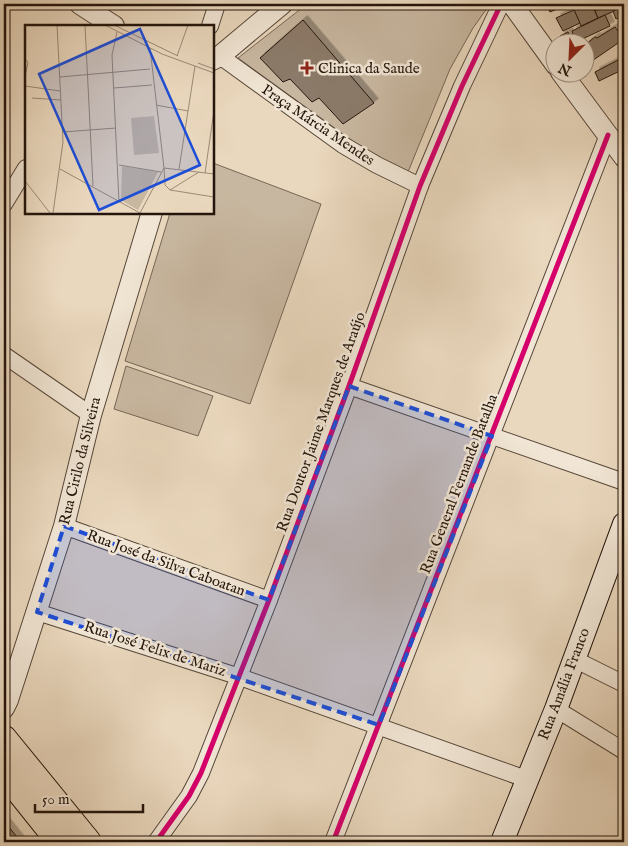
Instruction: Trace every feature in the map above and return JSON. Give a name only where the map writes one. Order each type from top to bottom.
[{"type":"main road","name":"Rua Amália Franco","points":[[502,842],[556,709],[624,524]]},
{"type":"main road","points":[[4,738],[88,842]]},
{"type":"main road","points":[[4,772],[60,842]]},
{"type":"street","points":[[80,4],[112,25]]},
{"type":"street","points":[[210,25],[217,4]]},
{"type":"street","points":[[216,58],[282,4]]},
{"type":"street","name":"Rua Doutor Jaime Marques de Araújo","points":[[156,842],[189,796],[201,772],[240,677],[349,386],[420,186],[462,86],[501,4]]},
{"type":"street","points":[[512,4],[546,50]]},
{"type":"street","name":"Praça Márcia Mendes","points":[[216,58],[343,145],[377,165],[420,186]]},
{"type":"street","points":[[568,82],[624,158]]},
{"type":"street","name":"Rua General Fernande Batalha","points":[[334,842],[608,136]]},
{"type":"street","points":[[4,204],[25,170]]},
{"type":"street","name":"Rua Cirilo da Silveira","points":[[4,708],[64,526],[91,415],[151,214]]},
{"type":"street","points":[[4,355],[91,415]]},
{"type":"street","points":[[349,386],[624,482]]},
{"type":"street","name":"Rua José da Silva Caboatan","points":[[64,526],[269,600]]},
{"type":"street","name":"Rua José Felix de Mariz","points":[[37,612],[240,677],[526,779]]},
{"type":"street","points":[[574,659],[624,684]]},
{"type":"street","points":[[556,709],[624,752]]},
{"type":"highlighted area","points":[[349,386],[492,436],[379,725],[37,612],[64,526],[269,600]]},
{"type":"shaded area","points":[[307,4],[490,4],[473,28],[450,69],[408,172],[372,155],[238,58]]},
{"type":"shaded area","points":[[214,163],[321,204],[250,404],[125,361],[170,214],[214,214]]},
{"type":"shaded area","points":[[126,366],[213,396],[198,436],[114,409]]},
{"type":"building","points":[[546,4],[569,4],[550,12]]},
{"type":"building","points":[[587,4],[595,4],[596,6],[593,7],[598,18],[581,26],[574,10]]},
{"type":"building","points":[[609,4],[616,4],[619,9],[598,18],[595,11]]},
{"type":"building","points":[[624,6],[624,15],[616,19],[613,11]]},
{"type":"building","points":[[574,10],[580,23],[563,31],[556,18]]},
{"type":"building","points":[[605,15],[610,26],[596,33],[572,31]]},
{"type":"building","name":"Clinica da Saude","points":[[303,20],[374,103],[343,124],[319,98],[312,102],[290,79],[283,82],[260,58]]},
{"type":"building","points":[[615,27],[624,39],[596,58],[597,38]]},
{"type":"building","points":[[622,58],[624,69],[599,81],[596,71]]},
{"type":"building","points":[[4,821],[21,842],[4,842]]},
{"type":"cycle path","points":[[156,842],[189,796],[201,773],[269,600],[349,386],[420,186],[462,86],[501,4]]},
{"type":"cycle path","points":[[333,842],[608,135]]},
{"type":"place","name":"Clinica da Saude","points":[[307,68]]}]
